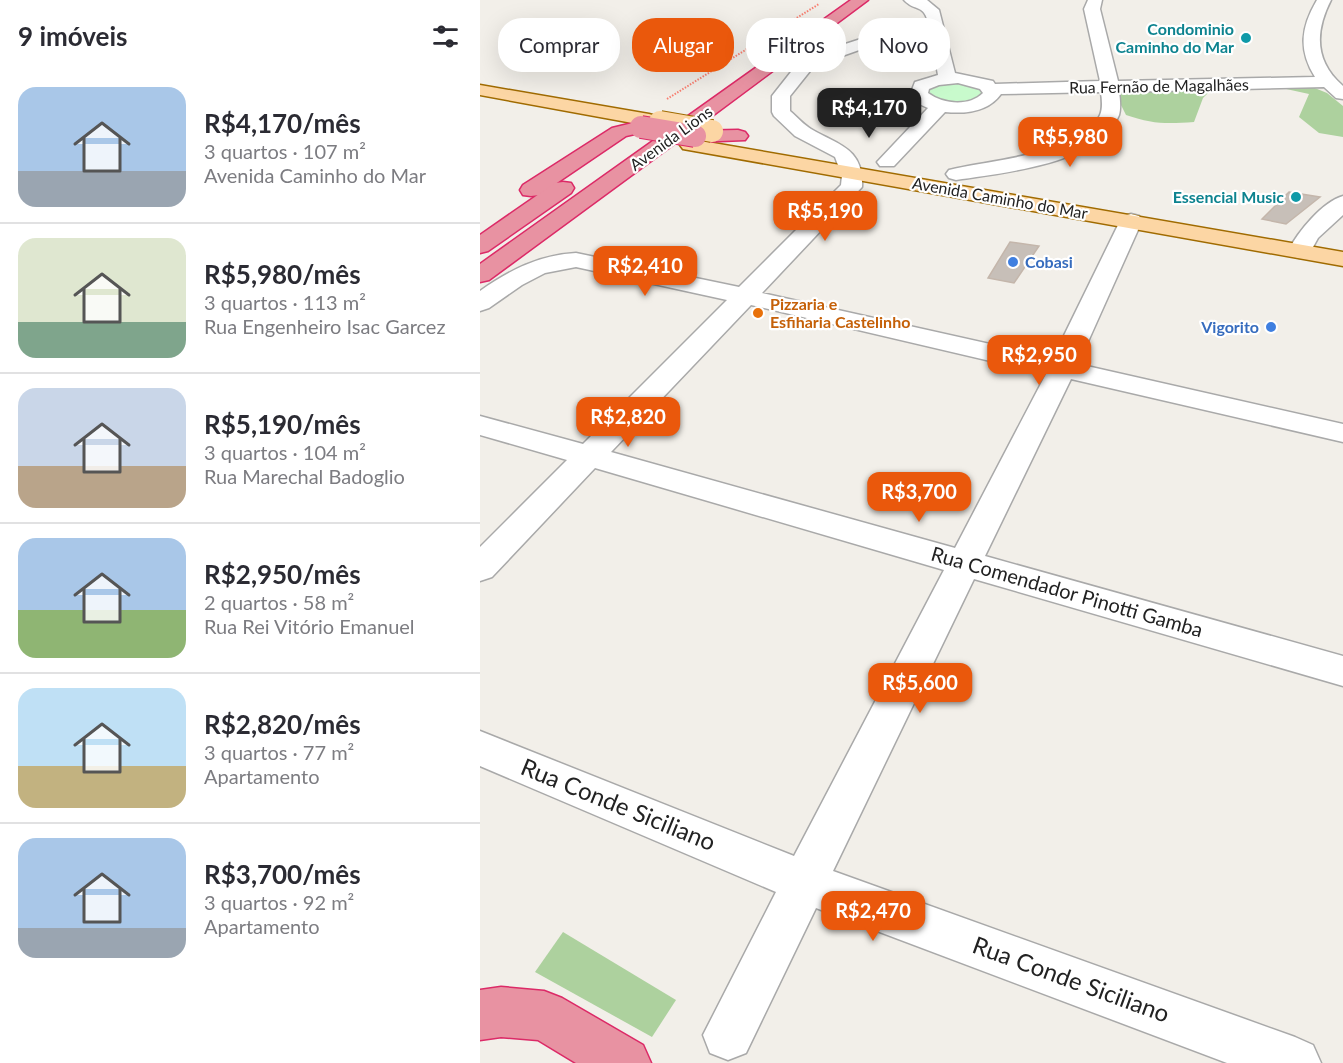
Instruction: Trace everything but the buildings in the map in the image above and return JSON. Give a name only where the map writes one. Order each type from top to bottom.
[{"type":"highway","name":"Avenida Lions","points":[[480,275],[861,0]]},
{"type":"highway","points":[[846,23],[868,0]]},
{"type":"highway","name":"Avenida Lions","points":[[480,246],[679,106]]},
{"type":"highway","points":[[480,225],[635,126]]},
{"type":"highway","points":[[699,137],[738,136]]},
{"type":"highway","points":[[480,1015],[501,1012],[544,1016],[625,1063]]},
{"type":"main road","name":"Avenida Caminho do Mar","points":[[480,90],[635,126]]},
{"type":"main road","name":"Avenida Caminho do Mar","points":[[480,106],[635,126],[848,163],[1131,221],[1304,243],[1343,241]]},
{"type":"main road","name":"Avenida Caminho do Mar","points":[[738,136],[848,163],[888,162],[1304,243],[1343,259]]},
{"type":"street","points":[[911,0],[931,8],[935,18]]},
{"type":"street","points":[[956,174],[1050,155],[1089,139],[1100,131],[1110,115],[1109,88],[1092,9],[1095,0]]},
{"type":"street","points":[[1324,0],[1310,27],[1310,41],[1317,67],[1326,82],[1343,94]]},
{"type":"street","points":[[480,568],[587,456],[848,192],[853,182],[848,163],[802,132],[781,112],[781,96],[800,72]]},
{"type":"street","points":[[945,72],[946,78]]},
{"type":"street","points":[[946,78],[969,79],[992,89],[992,94],[984,102],[964,106],[941,105],[923,99],[918,90],[927,82],[946,78]]},
{"type":"street","name":"Rua Fernão de Magalhães","points":[[992,89],[1326,82]]},
{"type":"street","points":[[888,162],[941,105]]},
{"type":"street","points":[[1304,243],[1343,203]]},
{"type":"street","points":[[728,1035],[1062,369],[1131,221]]},
{"type":"street","points":[[480,303],[519,276],[546,264],[576,260],[744,296],[1343,433]]},
{"type":"street","name":"Rua Comendador Pinotti Gamba","points":[[480,426],[1343,670]]},
{"type":"street","name":"Rua Conde Siciliano","points":[[480,748],[804,882],[1295,1063]]},
{"type":"path","points":[[635,126],[819,4]]},
{"type":"green space","points":[[956,80],[986,90],[983,98],[959,104],[931,100],[924,89]]},
{"type":"green space","points":[[1295,80],[1327,93],[1343,106],[1343,137],[1319,133],[1299,117],[1309,94],[1277,87],[1211,90],[1203,98],[1194,122],[1184,123],[1152,122],[1126,115],[1117,97],[1127,85]]},
{"type":"green space","points":[[563,932],[676,1000],[652,1037],[535,972]]},
{"type":"place","name":"Condominio Caminho do Mar","points":[[1246,38]]},
{"type":"place","name":"Essencial Music","points":[[1296,197]]},
{"type":"place","name":"Cobasi","points":[[1013,262]]},
{"type":"place","name":"Pizzaria e Esfiharia Castelinho","points":[[758,313]]},
{"type":"place","name":"Vigorito","points":[[1271,327]]}]
